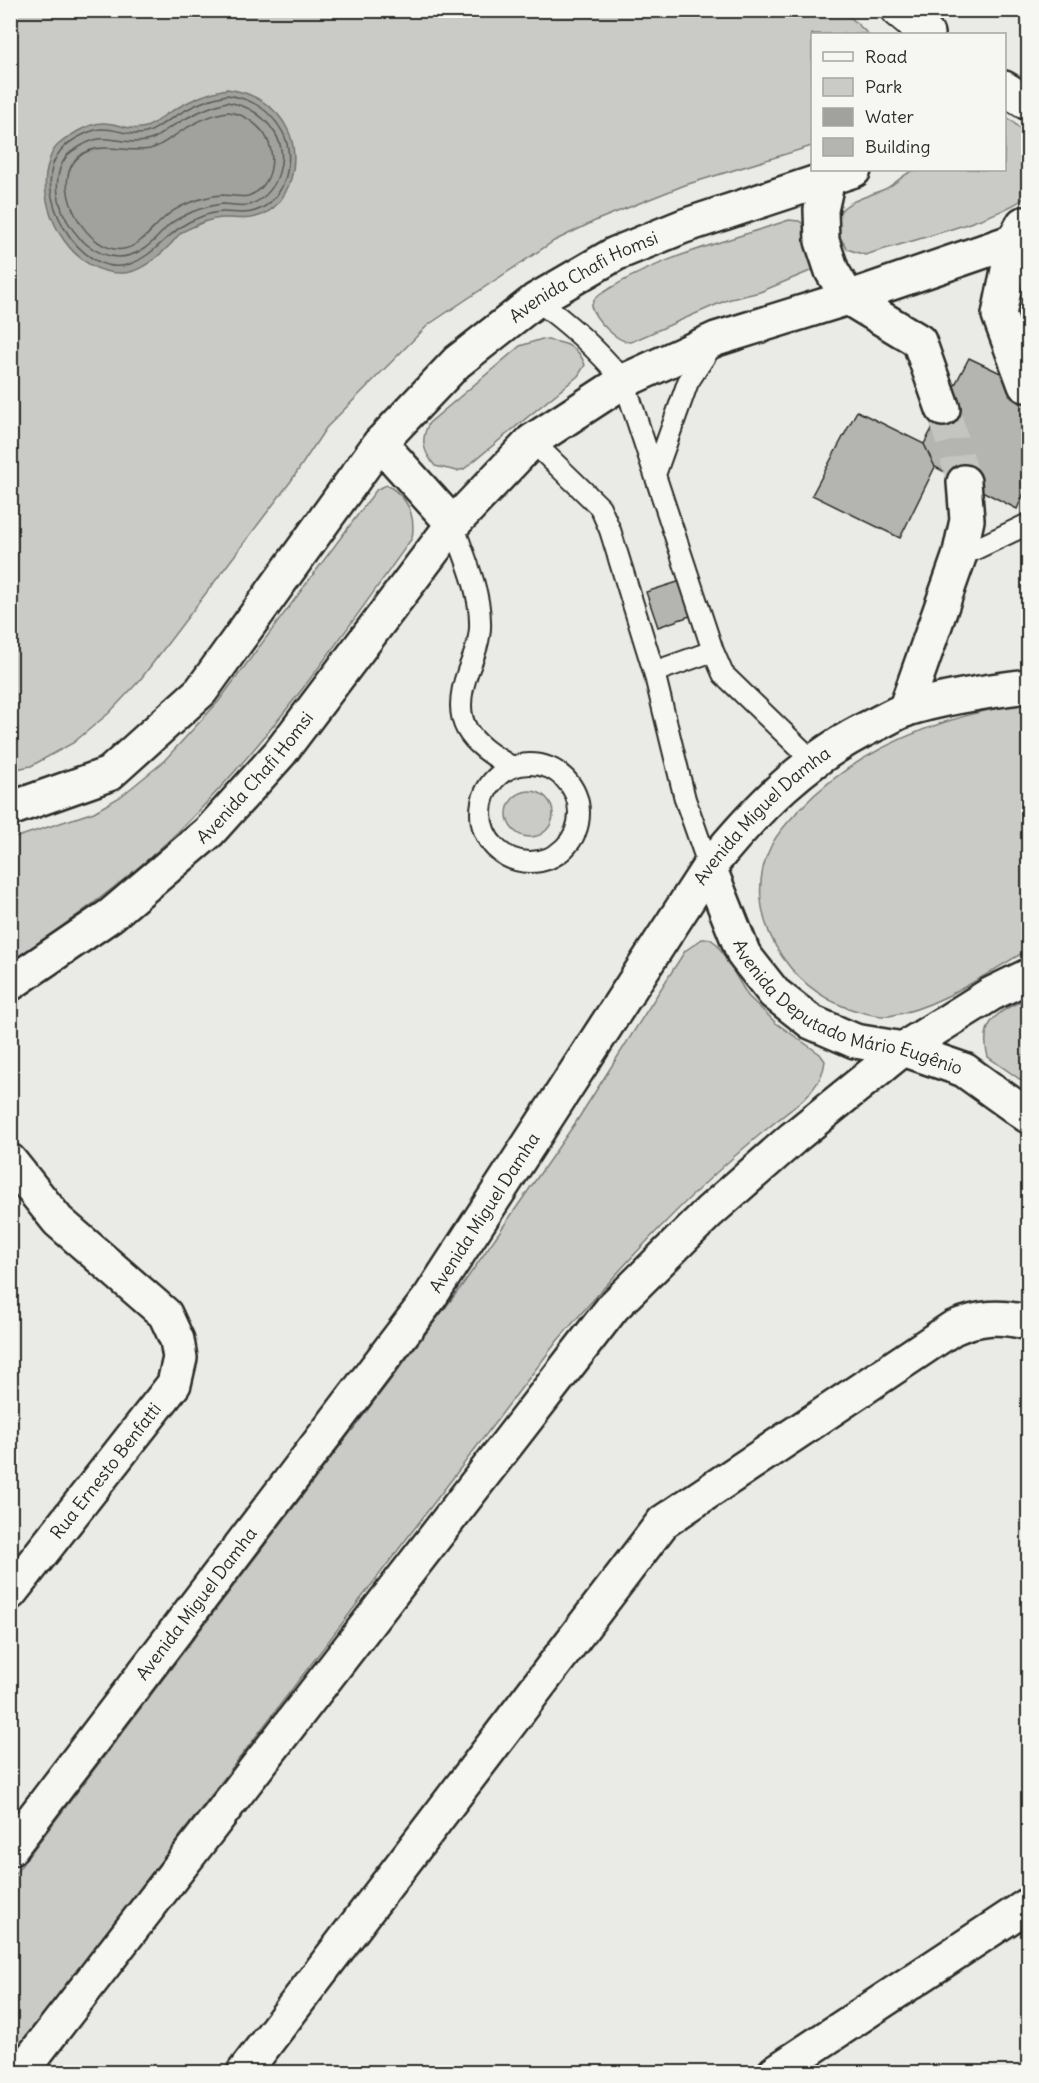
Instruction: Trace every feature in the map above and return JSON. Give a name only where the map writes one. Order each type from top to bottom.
[{"type":"street","points":[[898,10],[926,33]]},
{"type":"street","points":[[1006,89],[1029,103]]},
{"type":"street","name":"Avenida Chafi Homsi","points":[[841,174],[821,210],[822,241],[832,271],[848,298]]},
{"type":"street","name":"Avenida Chafi Homsi","points":[[10,809],[109,774],[201,691],[380,443],[457,362],[536,300],[615,254],[674,230],[841,174]]},
{"type":"street","points":[[1024,230],[999,315],[1025,385]]},
{"type":"street","name":"Avenida Chafi Homsi","points":[[10,984],[111,915],[209,832],[280,753],[453,524],[532,441],[624,381],[716,339],[848,298],[1024,230]]},
{"type":"street","points":[[848,298],[919,341],[943,409]]},
{"type":"street","points":[[380,443],[453,524]]},
{"type":"street","points":[[905,710],[959,557],[967,520],[964,482]]},
{"type":"street","name":"Avenida Miguel Damha","points":[[10,1849],[430,1297],[709,867],[774,793],[813,761],[851,736],[905,710],[975,693],[1029,686]]},
{"type":"street","name":"Avenida Deputado Mário Eugênio","points":[[709,867],[744,955],[774,993],[811,1022],[855,1041],[903,1049],[964,1070],[1029,1116]]},
{"type":"street","points":[[21,2073],[613,1307],[717,1205],[793,1138],[903,1049],[991,994],[1029,976]]},
{"type":"street","name":"Rua Ernesto Benfatti","points":[[10,1161],[58,1221],[165,1314],[177,1340],[180,1358],[174,1384],[10,1593]]},
{"type":"street","points":[[244,2073],[663,1522],[953,1329],[974,1319],[997,1317],[1028,1323]]},
{"type":"street","points":[[776,2073],[1029,1905]]},
{"type":"lane","points":[[536,300],[567,322],[599,351],[624,381],[656,472],[713,651],[723,674],[813,761]]},
{"type":"lane","points":[[656,472],[688,382],[716,339]]},
{"type":"lane","points":[[532,441],[600,507],[610,530],[654,672],[685,799],[709,867]]},
{"type":"lane","points":[[453,524],[476,597],[480,622],[477,645],[460,695],[462,719],[471,737],[484,751],[512,767]]},
{"type":"lane","points":[[959,557],[1029,525]]},
{"type":"lane","points":[[654,672],[713,651]]},
{"type":"lane","points":[[484,751],[490,783]]},
{"type":"lane","points":[[528,763],[545,766],[559,773],[574,793],[579,817],[575,834],[566,848],[553,858],[520,863],[505,856],[492,846],[483,831],[480,815],[482,799],[490,783],[512,767],[528,763]]},
{"type":"green space","points":[[843,10],[867,33],[811,33],[811,146],[685,185],[597,220],[554,241],[428,325],[326,428],[291,481],[140,680],[109,713],[73,743],[31,766],[11,770],[11,11]]},
{"type":"green space","points":[[1006,118],[1028,137],[1029,188],[1028,193],[1020,201],[980,219],[865,255],[847,249],[839,235],[837,223],[844,208],[852,202],[889,187],[913,171],[1006,171]]},
{"type":"green space","points":[[789,220],[799,221],[806,226],[815,269],[760,292],[727,300],[631,342],[619,339],[593,311],[591,306],[595,298],[640,272],[689,252]]},
{"type":"green space","points":[[542,339],[563,343],[578,352],[585,365],[578,376],[464,469],[457,471],[435,466],[424,445],[424,435],[429,423],[520,346]]},
{"type":"green space","points":[[387,485],[400,495],[408,507],[413,522],[412,538],[305,686],[218,791],[166,843],[102,897],[11,962],[11,839],[94,812],[120,797],[162,763],[218,702],[377,489]]},
{"type":"green space","points":[[1028,702],[1028,950],[944,998],[908,1012],[889,1016],[854,1010],[830,1000],[809,986],[790,967],[775,946],[765,922],[761,897],[762,871],[771,846],[780,832],[822,788],[876,752],[935,726],[997,708]]},
{"type":"green space","points":[[535,791],[547,797],[552,805],[552,823],[547,831],[539,836],[525,837],[513,831],[508,823],[507,809],[513,797],[521,792]]},
{"type":"green space","points":[[702,939],[710,939],[717,944],[748,996],[776,1023],[820,1054],[825,1061],[818,1082],[804,1099],[739,1152],[684,1203],[607,1284],[558,1340],[11,2058],[11,1879],[461,1287],[576,1122],[685,951]]},
{"type":"green space","points":[[1028,998],[1028,1085],[988,1057],[986,1034],[994,1018]]},
{"type":"water","points":[[227,89],[246,93],[263,102],[277,114],[288,130],[294,154],[293,167],[290,181],[278,204],[268,212],[256,217],[219,218],[192,227],[182,232],[149,263],[130,272],[106,271],[90,265],[76,254],[64,241],[49,208],[46,174],[55,148],[72,134],[102,123],[134,128],[146,127],[195,99]]},
{"type":"building","points":[[969,358],[1028,386],[1028,484],[1017,509],[935,467],[924,444]]},
{"type":"building","points":[[857,411],[924,444],[935,467],[900,538],[812,495]]},
{"type":"building","points":[[681,581],[693,615],[658,627],[646,592]]},
{"type":"tunnel","points":[[943,409],[964,482]]}]
